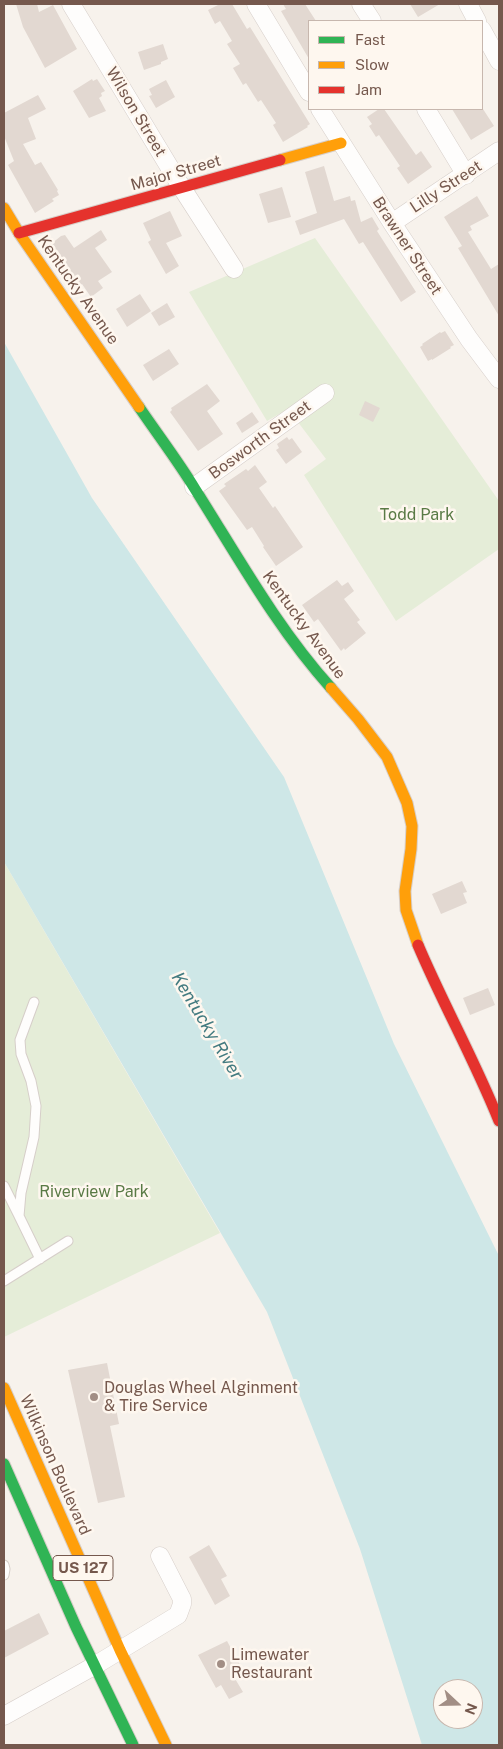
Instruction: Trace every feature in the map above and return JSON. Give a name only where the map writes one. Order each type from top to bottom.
[{"type":"main road","name":"Major Street","points":[[19,233],[341,143]]},
{"type":"main road","name":"Kentucky Avenue","points":[[4,208],[19,233],[194,487],[256,588],[311,666],[358,719],[387,757],[407,803],[412,826],[405,891],[406,910],[412,930],[438,992],[484,1084],[499,1120]]},
{"type":"main road","name":"Wilkinson Boulevard","points":[[4,1388],[120,1650],[166,1745]]},
{"type":"main road","name":"US 127","points":[[4,1464],[94,1666],[133,1745]]},
{"type":"street","name":"Wilson Street","points":[[71,4],[182,188],[234,269]]},
{"type":"street","points":[[256,4],[308,90]]},
{"type":"street","points":[[360,4],[371,20]]},
{"type":"street","points":[[468,4],[476,20]]},
{"type":"street","points":[[483,32],[499,61]]},
{"type":"street","name":"Brawner Street","points":[[321,110],[392,223],[469,339],[499,379]]},
{"type":"street","points":[[427,110],[466,175]]},
{"type":"street","name":"Lilly Street","points":[[392,223],[499,151]]},
{"type":"street","name":"Bosworth Street","points":[[194,487],[325,394]]},
{"type":"street","points":[[4,1716],[94,1666],[172,1619],[181,1610],[180,1593],[160,1556]]},
{"type":"lane","points":[[19,1216],[21,1193],[34,1137],[36,1106],[31,1080],[21,1054],[20,1040],[34,1002]]},
{"type":"lane","points":[[4,1186],[40,1260]]},
{"type":"lane","points":[[4,1282],[68,1241]]},
{"type":"lane","points":[[4,1565],[4,1575]]},
{"type":"green space","name":"Todd Park","points":[[315,238],[499,501],[499,549],[396,621],[304,475],[326,459],[288,409],[267,421],[189,292]]},
{"type":"green space","name":"Riverview Park","points":[[4,862],[220,1233],[4,1337]]},
{"type":"water","name":"Kentucky River","points":[[4,342],[92,498],[284,777],[394,1044],[499,1256],[499,1745],[422,1745],[360,1549],[267,1312],[4,862]]},
{"type":"building","points":[[16,4],[37,4],[39,12],[53,5],[77,49],[45,68],[23,27]]},
{"type":"building","points":[[220,4],[232,4],[247,29],[250,27],[310,124],[283,142],[273,125],[276,123],[261,100],[258,102],[246,83],[243,85],[233,68],[240,64],[227,44],[232,41],[220,21],[215,24],[208,10]]},
{"type":"building","points":[[283,4],[305,4],[315,20],[308,20],[308,57],[281,11],[286,9]]},
{"type":"building","points":[[410,4],[440,4],[418,17]]},
{"type":"building","points":[[163,44],[168,59],[161,62],[161,64],[144,70],[138,52]]},
{"type":"building","points":[[92,79],[93,81],[97,79],[105,91],[101,93],[102,96],[99,98],[106,111],[89,118],[73,91]]},
{"type":"building","points":[[166,80],[175,97],[156,108],[149,96],[152,95],[149,89]]},
{"type":"building","points":[[38,95],[46,109],[28,118],[36,139],[23,144],[35,165],[41,162],[58,190],[59,195],[52,199],[54,201],[35,213],[8,165],[14,161],[4,136],[4,113]]},
{"type":"building","points":[[483,109],[494,126],[471,140],[453,110]]},
{"type":"building","points":[[378,110],[385,110],[416,155],[421,151],[432,167],[408,184],[397,168],[400,166],[379,135],[376,137],[369,126],[372,124],[367,117]]},
{"type":"building","points":[[324,166],[334,201],[350,196],[351,201],[355,200],[361,222],[372,217],[379,229],[377,231],[416,292],[401,302],[363,242],[359,244],[344,219],[300,235],[295,221],[317,213],[305,172]]},
{"type":"building","points":[[282,187],[291,217],[268,223],[259,194]]},
{"type":"building","points":[[477,196],[489,216],[470,226],[472,230],[468,232],[491,269],[499,264],[499,316],[458,248],[462,246],[444,217]]},
{"type":"building","points":[[170,211],[182,236],[166,243],[179,266],[166,274],[148,242],[151,240],[143,223]]},
{"type":"building","points":[[101,230],[107,240],[95,248],[112,272],[98,281],[103,288],[91,297],[82,284],[80,285],[51,244],[65,235],[74,248]]},
{"type":"building","points":[[140,294],[151,311],[127,327],[116,309]]},
{"type":"building","points":[[167,303],[175,317],[159,326],[151,313]]},
{"type":"building","points":[[445,331],[454,345],[428,361],[420,347],[440,332]]},
{"type":"building","points":[[169,349],[179,364],[153,381],[143,365]]},
{"type":"building","points":[[207,384],[220,401],[207,411],[223,434],[198,451],[170,412],[171,408]]},
{"type":"building","points":[[365,401],[380,408],[373,422],[359,415]]},
{"type":"building","points":[[252,412],[259,422],[242,433],[236,423]]},
{"type":"building","points":[[287,437],[289,440],[292,438],[302,452],[286,464],[276,450],[279,448],[277,444]]},
{"type":"building","points":[[255,465],[267,482],[259,488],[273,508],[275,506],[303,547],[276,566],[252,527],[247,530],[219,491],[226,486],[224,484]]},
{"type":"building","points":[[337,580],[342,586],[348,582],[354,591],[344,599],[360,620],[357,622],[366,633],[345,650],[344,648],[341,651],[318,619],[314,622],[302,605]]},
{"type":"building","points":[[462,881],[467,892],[463,893],[467,903],[441,914],[432,894]]},
{"type":"building","points":[[488,988],[495,1005],[470,1015],[463,998]]},
{"type":"building","points":[[107,1363],[119,1424],[110,1426],[125,1497],[98,1503],[68,1370]]},
{"type":"building","points":[[209,1545],[227,1576],[221,1579],[230,1596],[215,1605],[189,1557]]},
{"type":"building","points":[[39,1613],[49,1634],[4,1658],[4,1631]]},
{"type":"building","name":"Limewater Restaurant","points":[[227,1641],[244,1672],[234,1677],[243,1692],[229,1699],[221,1685],[216,1688],[198,1655]]},
{"type":"traffic: fast","points":[[139,407],[175,458],[276,617],[311,665],[331,688]]},
{"type":"traffic: fast","points":[[4,1464],[76,1627],[133,1745]]},
{"type":"traffic: slow","points":[[280,160],[341,143]]},
{"type":"traffic: slow","points":[[4,208],[19,233],[139,407]]},
{"type":"traffic: slow","points":[[331,688],[387,757],[407,803],[412,826],[405,891],[406,910],[418,945]]},
{"type":"traffic: slow","points":[[4,1388],[120,1650],[166,1745]]},
{"type":"traffic: jam","points":[[19,233],[280,160]]},
{"type":"traffic: jam","points":[[418,945],[480,1076],[499,1121]]},
{"type":"place","name":"Douglas Wheel Alginment & Tire Service","points":[[94,1397]]},
{"type":"place","name":"Limewater Restaurant","points":[[221,1664]]}]
